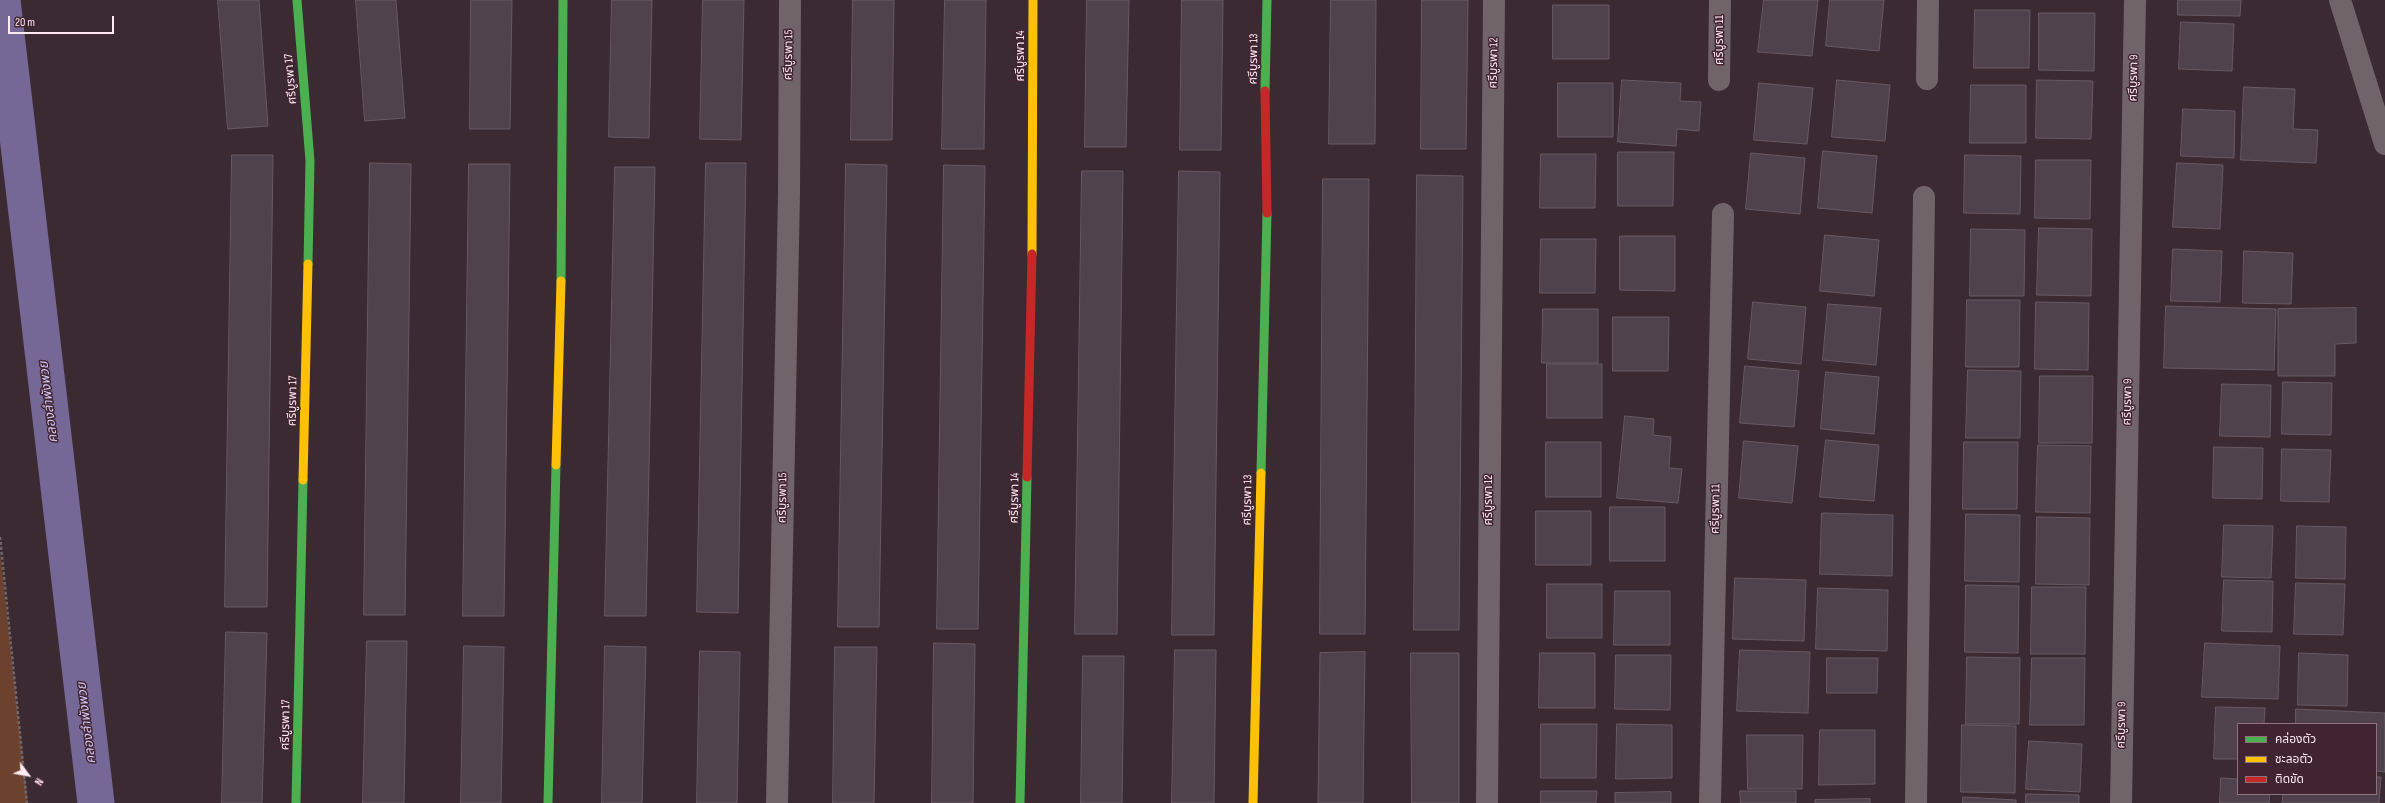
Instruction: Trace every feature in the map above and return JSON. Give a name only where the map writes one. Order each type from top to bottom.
[{"type":"street","name":"ศรีบูรพา 17","points":[[296,803],[310,160],[297,0]]},
{"type":"street","points":[[548,803],[563,182],[561,100],[563,0]]},
{"type":"street","name":"ศรีบูรพา 15","points":[[777,803],[789,193],[788,111],[790,0]]},
{"type":"street","name":"ศรีบูรพา 14","points":[[1020,803],[1033,193],[1033,0]]},
{"type":"street","name":"ศรีบูรพา 13","points":[[1253,803],[1267,198],[1265,118],[1267,0]]},
{"type":"street","name":"ศรีบูรพา 12","points":[[1487,803],[1494,0]]},
{"type":"street","name":"ศรีบูรพา 11","points":[[1719,80],[1720,0]]},
{"type":"street","points":[[1927,79],[1928,0]]},
{"type":"street","name":"ศรีบูรพา 9","points":[[2121,803],[2135,0]]},
{"type":"street","points":[[2340,0],[2385,144]]},
{"type":"street","points":[[1916,803],[1924,197]]},
{"type":"street","name":"ศรีบูรพา 11","points":[[1710,803],[1722,214]]},
{"type":"path","points":[[0,537],[27,803]]},
{"type":"shaded area","points":[[0,552],[27,797],[27,803],[0,803]]},
{"type":"building","points":[[218,0],[259,0],[268,126],[228,129]]},
{"type":"building","points":[[356,0],[396,0],[405,118],[365,121]]},
{"type":"building","points":[[471,0],[512,0],[510,129],[470,129]]},
{"type":"building","points":[[612,0],[652,0],[649,138],[609,137]]},
{"type":"building","points":[[703,0],[744,0],[741,140],[700,139]]},
{"type":"building","points":[[853,0],[894,0],[892,140],[851,140]]},
{"type":"building","points":[[945,0],[986,0],[984,149],[942,149]]},
{"type":"building","points":[[1087,0],[1129,0],[1126,147],[1085,147]]},
{"type":"building","points":[[1182,0],[1223,0],[1221,150],[1180,150]]},
{"type":"building","points":[[1331,0],[1376,0],[1375,144],[1329,144]]},
{"type":"building","points":[[1422,0],[1468,0],[1466,149],[1421,149]]},
{"type":"building","points":[[1764,0],[1818,0],[1812,56],[1758,52]]},
{"type":"building","points":[[1830,0],[1884,0],[1879,51],[1826,46]]},
{"type":"building","points":[[2178,0],[2241,0],[2240,16],[2178,15]]},
{"type":"building","points":[[1553,5],[1609,5],[1609,59],[1553,59]]},
{"type":"building","points":[[1975,10],[2030,10],[2029,68],[1974,68]]},
{"type":"building","points":[[2039,13],[2095,13],[2094,71],[2039,70]]},
{"type":"building","points":[[2181,22],[2234,24],[2232,71],[2179,69]]},
{"type":"building","points":[[1622,80],[1681,83],[1680,101],[1701,102],[1699,131],[1677,129],[1676,146],[1618,142]]},
{"type":"building","points":[[1837,80],[1890,85],[1885,141],[1832,137]]},
{"type":"building","points":[[2037,80],[2093,81],[2091,139],[2036,138]]},
{"type":"building","points":[[1558,83],[1613,83],[1613,137],[1558,137]]},
{"type":"building","points":[[1759,83],[1813,88],[1807,144],[1754,140]]},
{"type":"building","points":[[1971,85],[2026,85],[2026,143],[1970,143]]},
{"type":"building","points":[[2244,87],[2295,89],[2293,129],[2318,130],[2316,163],[2241,160]]},
{"type":"building","points":[[2183,109],[2235,111],[2234,158],[2181,156]]},
{"type":"building","points":[[1823,151],[1877,156],[1872,213],[1818,208]]},
{"type":"building","points":[[1618,152],[1674,152],[1673,206],[1618,206]]},
{"type":"building","points":[[1751,153],[1805,158],[1800,214],[1746,209]]},
{"type":"building","points":[[1541,154],[1596,154],[1595,208],[1540,208]]},
{"type":"building","points":[[232,155],[273,155],[267,607],[225,607]]},
{"type":"building","points":[[1965,155],[2021,156],[2020,214],[1964,213]]},
{"type":"building","points":[[2036,160],[2091,160],[2090,219],[2035,218]]},
{"type":"building","points":[[370,163],[411,164],[405,615],[364,615]]},
{"type":"building","points":[[706,163],[746,163],[738,613],[697,612]]},
{"type":"building","points":[[2177,163],[2223,165],[2220,229],[2173,227]]},
{"type":"building","points":[[469,164],[510,164],[504,616],[463,616]]},
{"type":"building","points":[[846,164],[887,165],[879,627],[838,627]]},
{"type":"building","points":[[944,165],[985,166],[978,629],[937,629]]},
{"type":"building","points":[[615,167],[655,167],[646,616],[605,616]]},
{"type":"building","points":[[1082,171],[1123,171],[1117,634],[1075,634]]},
{"type":"building","points":[[1179,171],[1220,172],[1214,635],[1172,635]]},
{"type":"building","points":[[1417,175],[1463,176],[1459,630],[1414,630]]},
{"type":"building","points":[[1323,179],[1369,179],[1365,634],[1320,634]]},
{"type":"building","points":[[2039,228],[2092,229],[2091,296],[2037,295]]},
{"type":"building","points":[[1971,229],[2025,230],[2024,296],[1970,296]]},
{"type":"building","points":[[1825,235],[1879,240],[1874,296],[1820,291]]},
{"type":"building","points":[[1620,236],[1675,236],[1675,291],[1620,290]]},
{"type":"building","points":[[1541,239],[1596,239],[1595,293],[1540,293]]},
{"type":"building","points":[[2173,249],[2222,251],[2220,302],[2171,301]]},
{"type":"building","points":[[2244,251],[2293,253],[2291,304],[2243,303]]},
{"type":"building","points":[[1967,300],[2020,300],[2019,367],[1966,367]]},
{"type":"building","points":[[1753,302],[1806,307],[1801,364],[1748,359]]},
{"type":"building","points":[[2036,302],[2089,303],[2088,370],[2035,369]]},
{"type":"building","points":[[1828,304],[1881,308],[1876,365],[1823,360]]},
{"type":"building","points":[[2166,306],[2276,309],[2274,370],[2164,368]]},
{"type":"building","points":[[2356,308],[2356,343],[2335,344],[2335,376],[2278,376],[2278,309]]},
{"type":"building","points":[[1543,309],[1598,309],[1598,363],[1542,363]]},
{"type":"building","points":[[1613,317],[1669,317],[1668,371],[1613,371]]},
{"type":"building","points":[[1547,364],[1602,364],[1602,418],[1547,418]]},
{"type":"building","points":[[1745,366],[1799,371],[1794,427],[1740,423]]},
{"type":"building","points":[[1968,370],[2021,371],[2020,438],[1966,438]]},
{"type":"building","points":[[1826,372],[1879,377],[1874,434],[1821,429]]},
{"type":"building","points":[[2040,376],[2093,376],[2092,443],[2039,443]]},
{"type":"building","points":[[2283,382],[2332,383],[2331,435],[2282,434]]},
{"type":"building","points":[[2222,384],[2271,385],[2270,437],[2220,436]]},
{"type":"building","points":[[1625,416],[1654,419],[1653,435],[1671,437],[1669,468],[1682,469],[1678,503],[1617,498]]},
{"type":"building","points":[[1826,440],[1879,445],[1874,501],[1820,497]]},
{"type":"building","points":[[1744,441],[1798,446],[1792,503],[1739,498]]},
{"type":"building","points":[[1546,442],[1601,442],[1601,497],[1546,497]]},
{"type":"building","points":[[1964,442],[2018,442],[2017,509],[1963,509]]},
{"type":"building","points":[[2038,445],[2091,446],[2090,513],[2036,512]]},
{"type":"building","points":[[2214,447],[2263,448],[2262,499],[2213,498]]},
{"type":"building","points":[[2282,449],[2331,450],[2329,502],[2281,501]]},
{"type":"building","points":[[1610,507],[1665,507],[1665,561],[1610,561]]},
{"type":"building","points":[[1536,511],[1591,511],[1591,565],[1536,565]]},
{"type":"building","points":[[1822,513],[1893,515],[1892,576],[1820,574]]},
{"type":"building","points":[[1966,514],[2020,515],[2019,582],[1965,581]]},
{"type":"building","points":[[2037,517],[2090,518],[2089,585],[2036,584]]},
{"type":"building","points":[[2224,525],[2273,526],[2271,578],[2222,577]]},
{"type":"building","points":[[2297,526],[2346,527],[2345,579],[2296,578]]},
{"type":"building","points":[[1735,578],[1806,580],[1804,641],[1733,639]]},
{"type":"building","points":[[2224,580],[2273,581],[2272,632],[2222,631]]},
{"type":"building","points":[[2296,583],[2345,584],[2343,635],[2294,634]]},
{"type":"building","points":[[1547,584],[1602,584],[1602,638],[1547,638]]},
{"type":"building","points":[[1966,585],[2019,586],[2018,653],[1965,652]]},
{"type":"building","points":[[2032,587],[2086,587],[2085,654],[2031,654]]},
{"type":"building","points":[[1818,588],[1888,590],[1887,651],[1816,649]]},
{"type":"building","points":[[1615,591],[1670,591],[1670,645],[1614,645]]},
{"type":"building","points":[[226,632],[267,633],[262,803],[222,803]]},
{"type":"building","points":[[367,641],[407,641],[404,803],[363,803]]},
{"type":"building","points":[[934,643],[975,644],[973,803],[932,803]]},
{"type":"building","points":[[2205,643],[2280,646],[2278,699],[2202,697]]},
{"type":"building","points":[[464,646],[504,647],[501,803],[461,803]]},
{"type":"building","points":[[605,646],[646,647],[642,803],[602,803]]},
{"type":"building","points":[[835,647],[877,647],[874,803],[833,803]]},
{"type":"building","points":[[1175,650],[1216,650],[1214,803],[1172,803]]},
{"type":"building","points":[[1740,650],[1810,652],[1808,713],[1737,711]]},
{"type":"building","points":[[700,651],[740,652],[737,803],[697,803]]},
{"type":"building","points":[[1365,652],[1363,803],[1318,803],[1320,653]]},
{"type":"building","points":[[1411,653],[1459,653],[1459,803],[1412,803]]},
{"type":"building","points":[[1540,653],[1595,653],[1595,708],[1539,708]]},
{"type":"building","points":[[2299,653],[2348,655],[2347,706],[2298,705]]},
{"type":"building","points":[[1616,655],[1671,655],[1670,710],[1615,709]]},
{"type":"building","points":[[1083,656],[1124,656],[1122,803],[1081,803]]},
{"type":"building","points":[[1967,657],[2020,658],[2019,724],[1966,724]]},
{"type":"building","points":[[1827,658],[1878,658],[1877,693],[1827,693]]},
{"type":"building","points":[[2032,658],[2085,658],[2084,725],[2030,725]]},
{"type":"building","points":[[2216,707],[2265,708],[2264,723],[2237,723],[2237,759],[2214,759]]},
{"type":"building","points":[[2296,709],[2385,713],[2385,772],[2377,771],[2377,723],[2296,723]]},
{"type":"building","points":[[1541,724],[1597,724],[1596,778],[1541,778]]},
{"type":"building","points":[[1617,724],[1672,725],[1672,778],[1616,779]]},
{"type":"building","points":[[1962,725],[2016,726],[2015,793],[1961,792]]},
{"type":"building","points":[[1820,730],[1875,730],[1875,784],[1819,785]]},
{"type":"building","points":[[1747,735],[1803,735],[1802,789],[1748,789]]},
{"type":"building","points":[[2029,741],[2082,744],[2080,792],[2026,789]]},
{"type":"building","points":[[2377,777],[2381,777],[2379,803],[2282,803],[2283,795],[2377,795]]},
{"type":"building","points":[[2221,778],[2237,779],[2237,795],[2270,795],[2269,803],[2220,803]]},
{"type":"building","points":[[1541,791],[1597,791],[1596,803],[1541,803]]},
{"type":"building","points":[[1740,791],[1796,791],[1796,803],[1741,803]]},
{"type":"building","points":[[1671,792],[1671,803],[1615,803],[1615,793]]},
{"type":"building","points":[[2026,794],[2079,795],[2079,803],[2026,803]]},
{"type":"building","points":[[1963,797],[2016,800],[2016,803],[1963,803]]},
{"type":"building","points":[[1870,799],[1870,803],[1815,803],[1815,800]]},
{"type":"waterway","name":"คลองลำพังพวย","points":[[2,0],[96,803]]},
{"type":"traffic: fast","points":[[297,0],[310,161],[308,264]]},
{"type":"traffic: fast","points":[[561,281],[563,0]]},
{"type":"traffic: fast","points":[[1265,91],[1267,0]]},
{"type":"traffic: fast","points":[[1261,473],[1267,213]]},
{"type":"traffic: fast","points":[[548,803],[556,465]]},
{"type":"traffic: fast","points":[[1020,803],[1027,477]]},
{"type":"traffic: fast","points":[[296,803],[303,480]]},
{"type":"traffic: slow","points":[[1032,254],[1033,0]]},
{"type":"traffic: slow","points":[[303,480],[308,264]]},
{"type":"traffic: slow","points":[[556,465],[561,281]]},
{"type":"traffic: slow","points":[[1253,803],[1261,473]]},
{"type":"traffic: jam","points":[[1265,91],[1267,213]]},
{"type":"traffic: jam","points":[[1027,477],[1032,254]]}]
